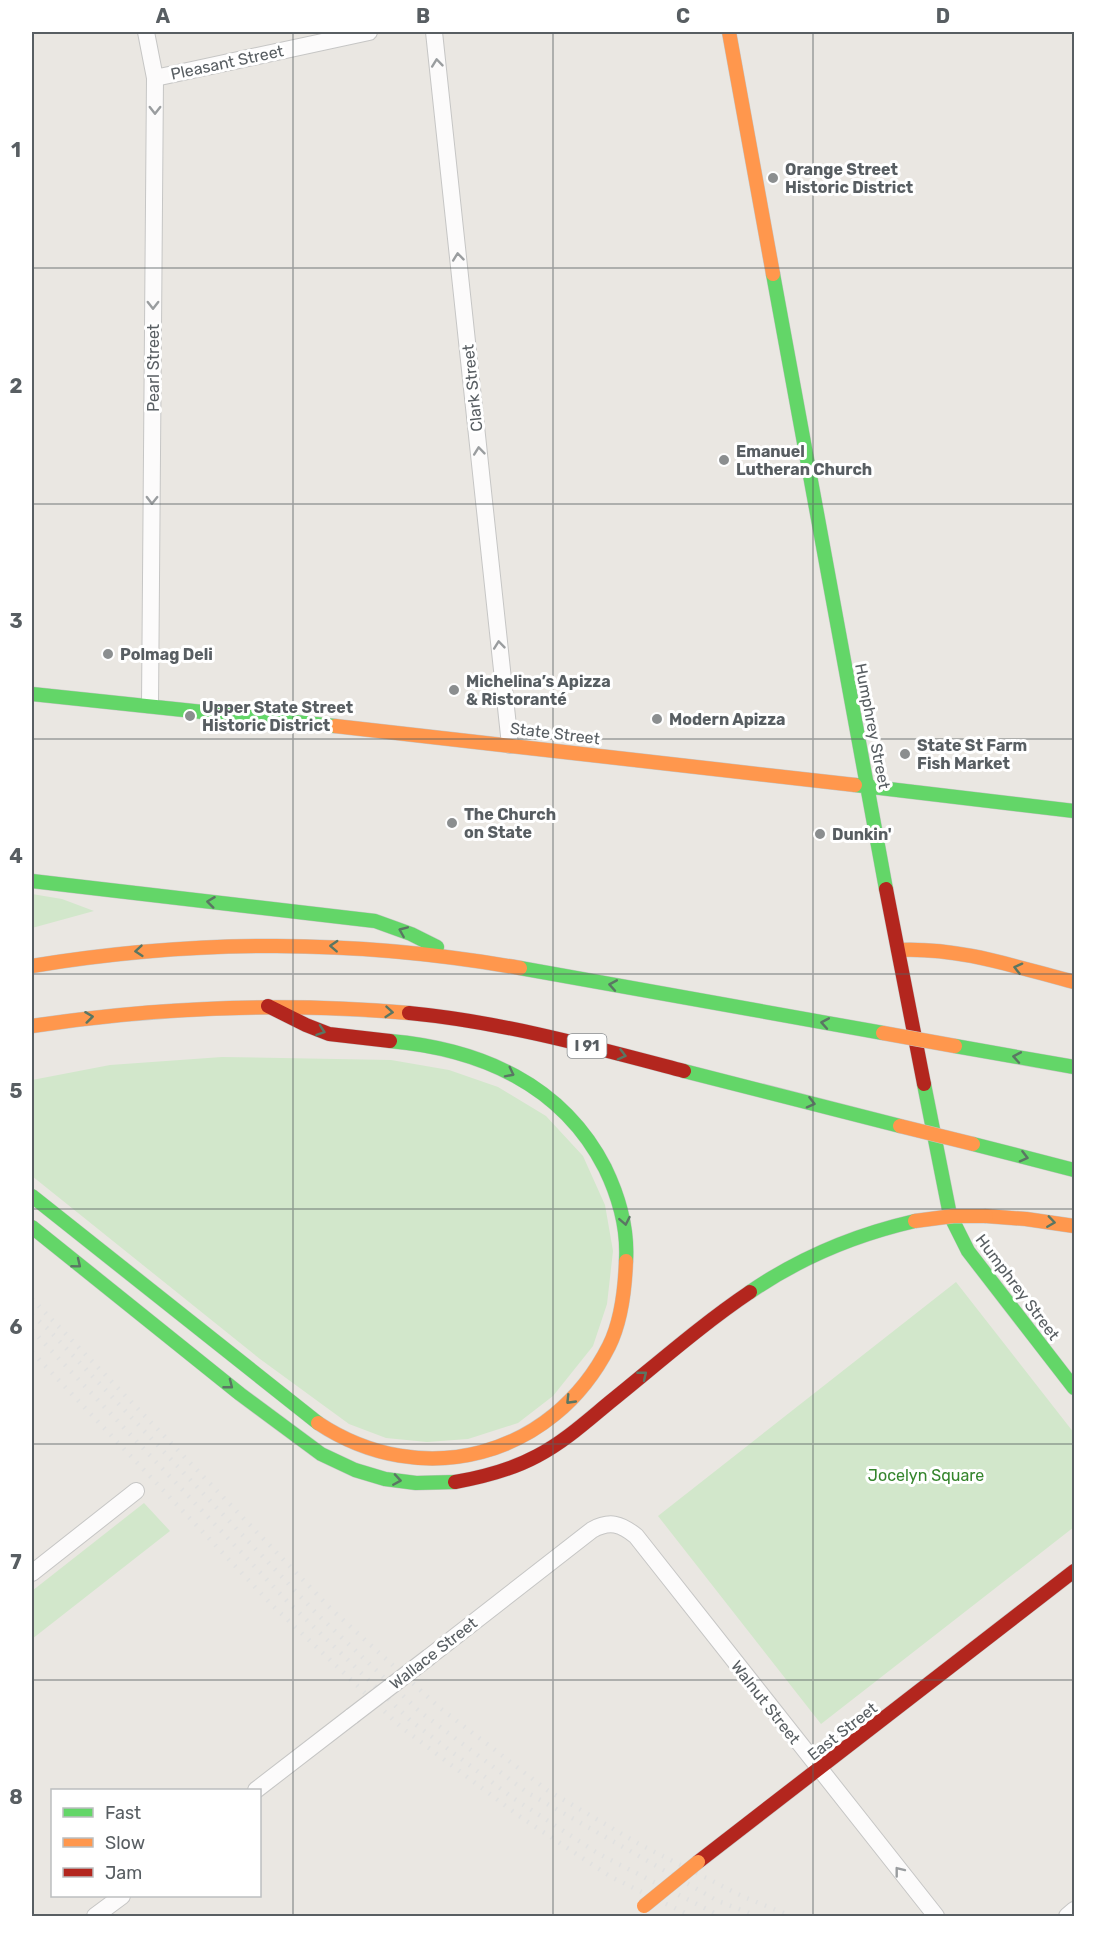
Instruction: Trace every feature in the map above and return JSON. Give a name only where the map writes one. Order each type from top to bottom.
[{"type":"main road","name":"Humphrey Street","points":[[729,32],[898,950],[953,1223],[968,1251],[1074,1388]]},
{"type":"main road","name":"State Street","points":[[32,694],[510,745],[1074,811]]},
{"type":"main road","points":[[32,882],[375,921],[411,934],[455,957]]},
{"type":"main road","points":[[32,966],[179,947],[299,945],[364,948],[455,957],[1074,1067]]},
{"type":"main road","points":[[898,950],[926,949],[957,953],[1074,982]]},
{"type":"main road","name":"I 91","points":[[32,1026],[152,1010],[232,1005],[376,1011],[490,1024],[577,1043],[1074,1170]]},
{"type":"main road","points":[[32,1196],[294,1406],[351,1442],[377,1452],[406,1458],[451,1458],[497,1447],[527,1434],[547,1421],[569,1402],[594,1372],[614,1336],[625,1299],[629,1263],[626,1223],[615,1187],[597,1150],[577,1124],[554,1101],[525,1081],[494,1065],[464,1054],[431,1047],[329,1034],[268,1006]]},
{"type":"main road","points":[[32,1227],[226,1383],[312,1448],[344,1465],[366,1473],[399,1481],[432,1484],[476,1479],[506,1471],[535,1458],[563,1440],[719,1313],[766,1280],[804,1258],[839,1242],[915,1221],[954,1216],[1026,1219],[1074,1226]]},
{"type":"main road","name":"East Street","points":[[631,1917],[698,1862],[1074,1571]]},
{"type":"street","name":"Pearl Street","points":[[146,32],[155,78],[150,705]]},
{"type":"street","name":"Pleasant Street","points":[[155,78],[369,32]]},
{"type":"street","name":"Clark Street","points":[[434,32],[510,745]]},
{"type":"street","points":[[32,1573],[136,1491]]},
{"type":"street","name":"Wallace Street","points":[[259,1789],[592,1530],[602,1524],[612,1523]]},
{"type":"street","name":"Walnut Street","points":[[612,1523],[626,1528],[636,1536],[936,1917]]},
{"type":"street","points":[[94,1917],[121,1897]]},
{"type":"street","points":[[1067,1917],[1074,1910]]},
{"type":"green space","points":[[32,894],[62,899],[94,911],[32,928]]},
{"type":"green space","points":[[222,1057],[391,1060],[449,1070],[498,1087],[546,1116],[583,1156],[605,1205],[613,1251],[607,1304],[593,1346],[553,1396],[518,1423],[468,1439],[427,1442],[386,1438],[349,1424],[260,1359],[32,1176],[32,1080],[110,1065]]},
{"type":"green space","name":"Jocelyn Square","points":[[956,1282],[1074,1433],[1074,1527],[821,1724],[658,1516]]},
{"type":"green space","points":[[144,1503],[170,1531],[32,1639],[32,1591]]},
{"type":"railway","points":[[32,1299],[332,1610],[440,1708],[547,1790],[639,1844],[744,1897],[791,1916]]},
{"type":"railway","points":[[32,1315],[47,1328],[317,1614],[419,1711],[528,1793],[718,1901],[757,1916]]},
{"type":"railway","points":[[32,1330],[287,1601],[411,1721],[513,1798],[599,1854],[720,1916]]},
{"type":"railway","points":[[32,1352],[273,1606],[401,1727],[519,1816],[611,1877],[691,1916]]},
{"type":"traffic: fast","points":[[773,274],[886,889]]},
{"type":"traffic: fast","points":[[32,694],[335,726]]},
{"type":"traffic: fast","points":[[855,785],[1074,811]]},
{"type":"traffic: fast","points":[[32,881],[375,921],[411,934],[437,947]]},
{"type":"traffic: fast","points":[[520,968],[883,1033]]},
{"type":"traffic: fast","points":[[390,1041],[456,1052],[486,1063],[515,1076],[542,1093],[566,1114],[587,1139],[610,1179],[624,1225],[626,1261]]},
{"type":"traffic: fast","points":[[955,1046],[1074,1067]]},
{"type":"traffic: fast","points":[[684,1071],[900,1126]]},
{"type":"traffic: fast","points":[[924,1084],[950,1215],[968,1251],[1074,1388]]},
{"type":"traffic: fast","points":[[973,1144],[1074,1170]]},
{"type":"traffic: fast","points":[[32,1196],[318,1423]]},
{"type":"traffic: fast","points":[[750,1292],[789,1268],[849,1240],[915,1221]]},
{"type":"traffic: fast","points":[[32,1227],[240,1394],[321,1454],[355,1470],[385,1479],[416,1483],[455,1482]]},
{"type":"traffic: slow","points":[[729,32],[773,274]]},
{"type":"traffic: slow","points":[[335,726],[855,785]]},
{"type":"traffic: slow","points":[[32,966],[155,951],[276,946],[397,952],[458,958],[520,968]]},
{"type":"traffic: slow","points":[[898,950],[965,955],[1009,964],[1074,982]]},
{"type":"traffic: slow","points":[[32,1026],[126,1014],[220,1008],[314,1008],[409,1013]]},
{"type":"traffic: slow","points":[[883,1033],[955,1046]]},
{"type":"traffic: slow","points":[[900,1126],[973,1144]]},
{"type":"traffic: slow","points":[[915,1221],[953,1216],[986,1216]]},
{"type":"traffic: slow","points":[[986,1216],[1074,1226]]},
{"type":"traffic: slow","points":[[318,1423],[358,1444],[399,1456],[441,1458],[482,1452],[520,1437],[555,1415],[585,1384],[609,1346],[622,1304],[626,1261]]},
{"type":"traffic: slow","points":[[644,1906],[698,1862]]},
{"type":"traffic: jam","points":[[886,889],[924,1084]]},
{"type":"traffic: jam","points":[[268,1006],[329,1034],[390,1041]]},
{"type":"traffic: jam","points":[[409,1013],[513,1029],[582,1044],[684,1071]]},
{"type":"traffic: jam","points":[[455,1482],[507,1469],[557,1444],[696,1332],[750,1292]]},
{"type":"traffic: jam","points":[[698,1862],[1074,1571]]},
{"type":"place","name":"Orange Street Historic District","points":[[773,178]]},
{"type":"place","name":"Emanuel Lutheran Church","points":[[724,460]]},
{"type":"place","name":"Polmag Deli","points":[[108,654]]},
{"type":"place","name":"Michelina’s Apizza & Ristoranté","points":[[454,690]]},
{"type":"place","name":"Upper State Street Historic District","points":[[190,716]]},
{"type":"place","name":"Modern Apizza","points":[[657,719]]},
{"type":"place","name":"State St Farm Fish Market","points":[[905,754]]},
{"type":"place","name":"The Church on State","points":[[452,823]]},
{"type":"place","name":"Dunkin'","points":[[820,834]]}]
